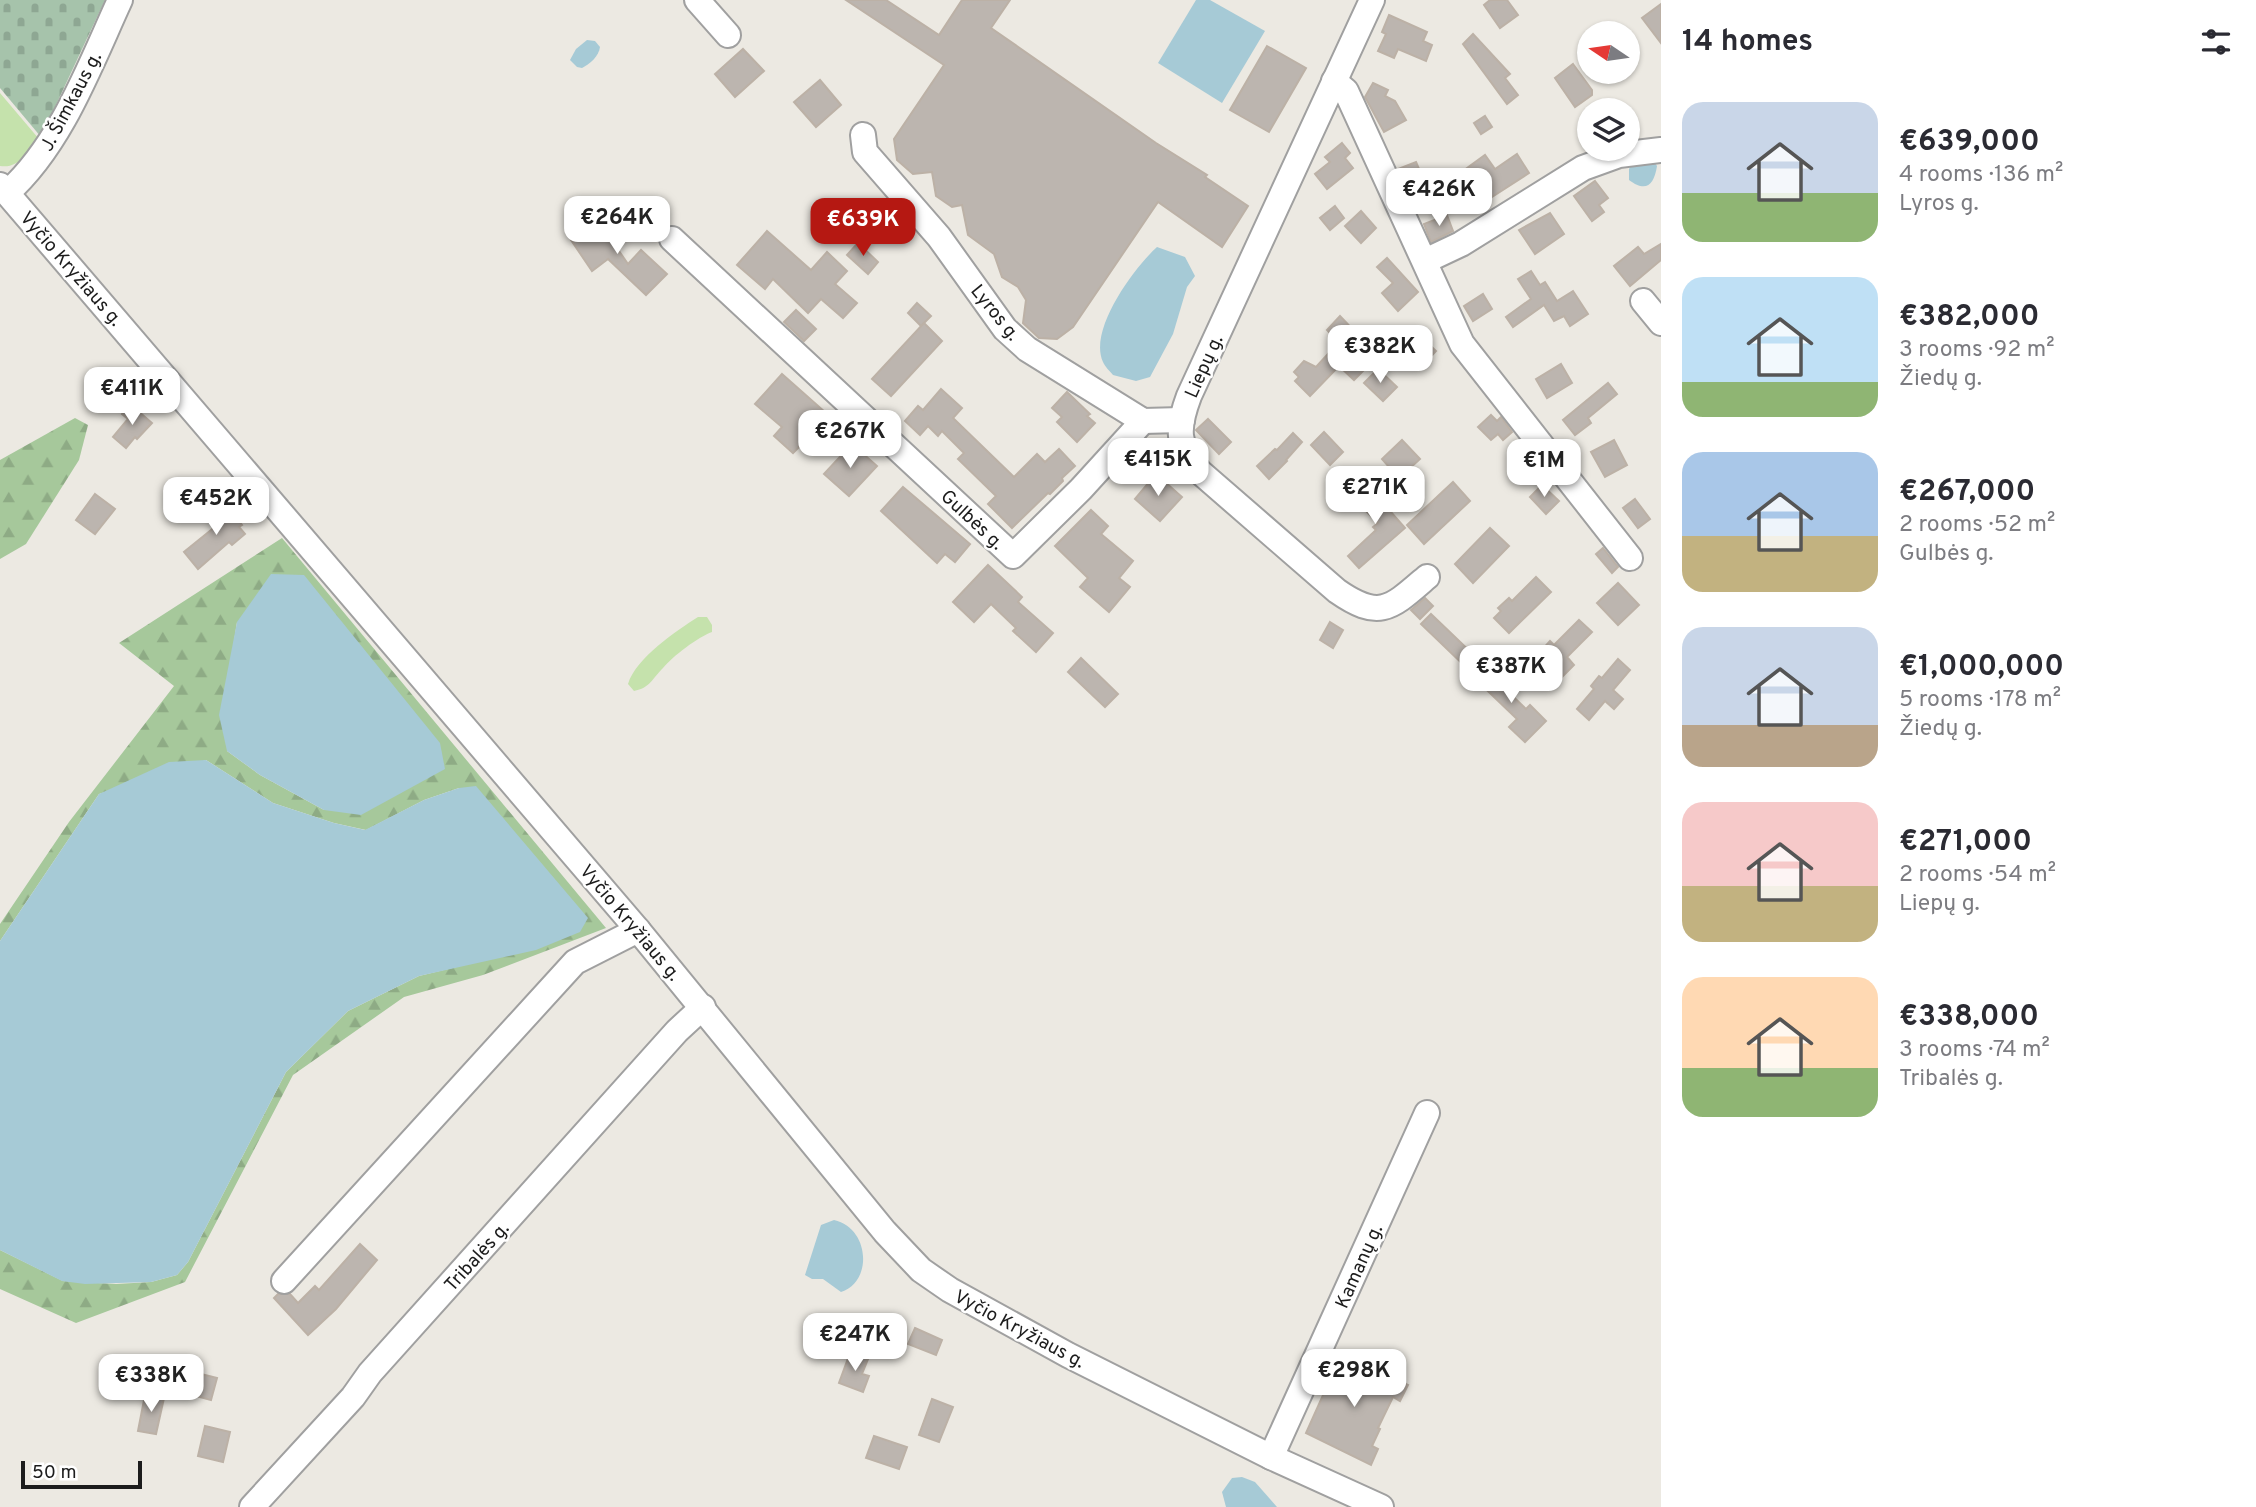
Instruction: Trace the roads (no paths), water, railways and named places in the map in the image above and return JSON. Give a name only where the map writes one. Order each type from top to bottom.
[{"type":"street","name":"J. Šimkaus g.","points":[[4,189],[26,176],[48,147],[120,0]]},
{"type":"street","points":[[697,0],[728,34]]},
{"type":"street","name":"Liepų g.","points":[[1372,0],[1189,396],[1182,420],[1182,445],[1188,458],[1200,472],[1354,603],[1369,607],[1388,607],[1399,601],[1427,576]]},
{"type":"street","points":[[1334,81],[1346,91],[1462,344],[1630,558]]},
{"type":"street","name":"Lyros g.","points":[[863,135],[865,152],[939,237],[1005,329],[1027,349],[1143,421]]},
{"type":"street","points":[[1425,261],[1461,244],[1583,168],[1619,155],[1661,150]]},
{"type":"street","name":"Vyčio Kryžiaus g.","points":[[4,189],[638,929],[885,1232],[921,1269],[950,1290],[1068,1355],[1271,1457],[1381,1507]]},
{"type":"street","name":"Gulbės g.","points":[[672,239],[1013,556],[1081,489],[1143,421]]},
{"type":"street","points":[[1643,301],[1661,323]]},
{"type":"street","points":[[1143,421],[1182,420]]},
{"type":"street","points":[[284,1281],[575,962],[638,929]]},
{"type":"street","name":"Tribalės g.","points":[[252,1507],[677,1031],[703,1007]]},
{"type":"street","name":"Kamanų g.","points":[[1271,1457],[1427,1113]]},
{"type":"water","points":[[1196,0],[1210,0],[1265,31],[1222,103],[1158,63]]},
{"type":"water","points":[[587,40],[595,41],[600,47],[599,50],[588,64],[582,68],[577,67],[570,60],[576,49]]},
{"type":"water","points":[[1640,159],[1652,159],[1657,166],[1654,178],[1645,186],[1629,180],[1629,169],[1634,161]]},
{"type":"water","points":[[1157,247],[1185,257],[1195,276],[1187,287],[1173,334],[1150,377],[1136,381],[1113,375],[1105,366],[1100,349],[1102,333],[1107,317],[1126,284]]},
{"type":"water","points":[[271,574],[304,575],[440,743],[445,769],[361,815],[324,810],[260,775],[227,751],[219,715],[237,622]]},
{"type":"water","points":[[206,760],[273,803],[365,830],[424,800],[459,788],[476,786],[588,918],[580,932],[536,950],[419,976],[348,1011],[286,1072],[188,1262],[177,1275],[151,1282],[85,1284],[62,1281],[0,1250],[0,941],[99,794],[169,762]]},
{"type":"water","points":[[834,1220],[855,1233],[863,1255],[858,1278],[841,1292],[823,1279],[812,1279],[805,1275],[821,1225]]},
{"type":"water","points":[[1242,1477],[1255,1482],[1277,1507],[1226,1507],[1222,1492],[1232,1478]]}]
